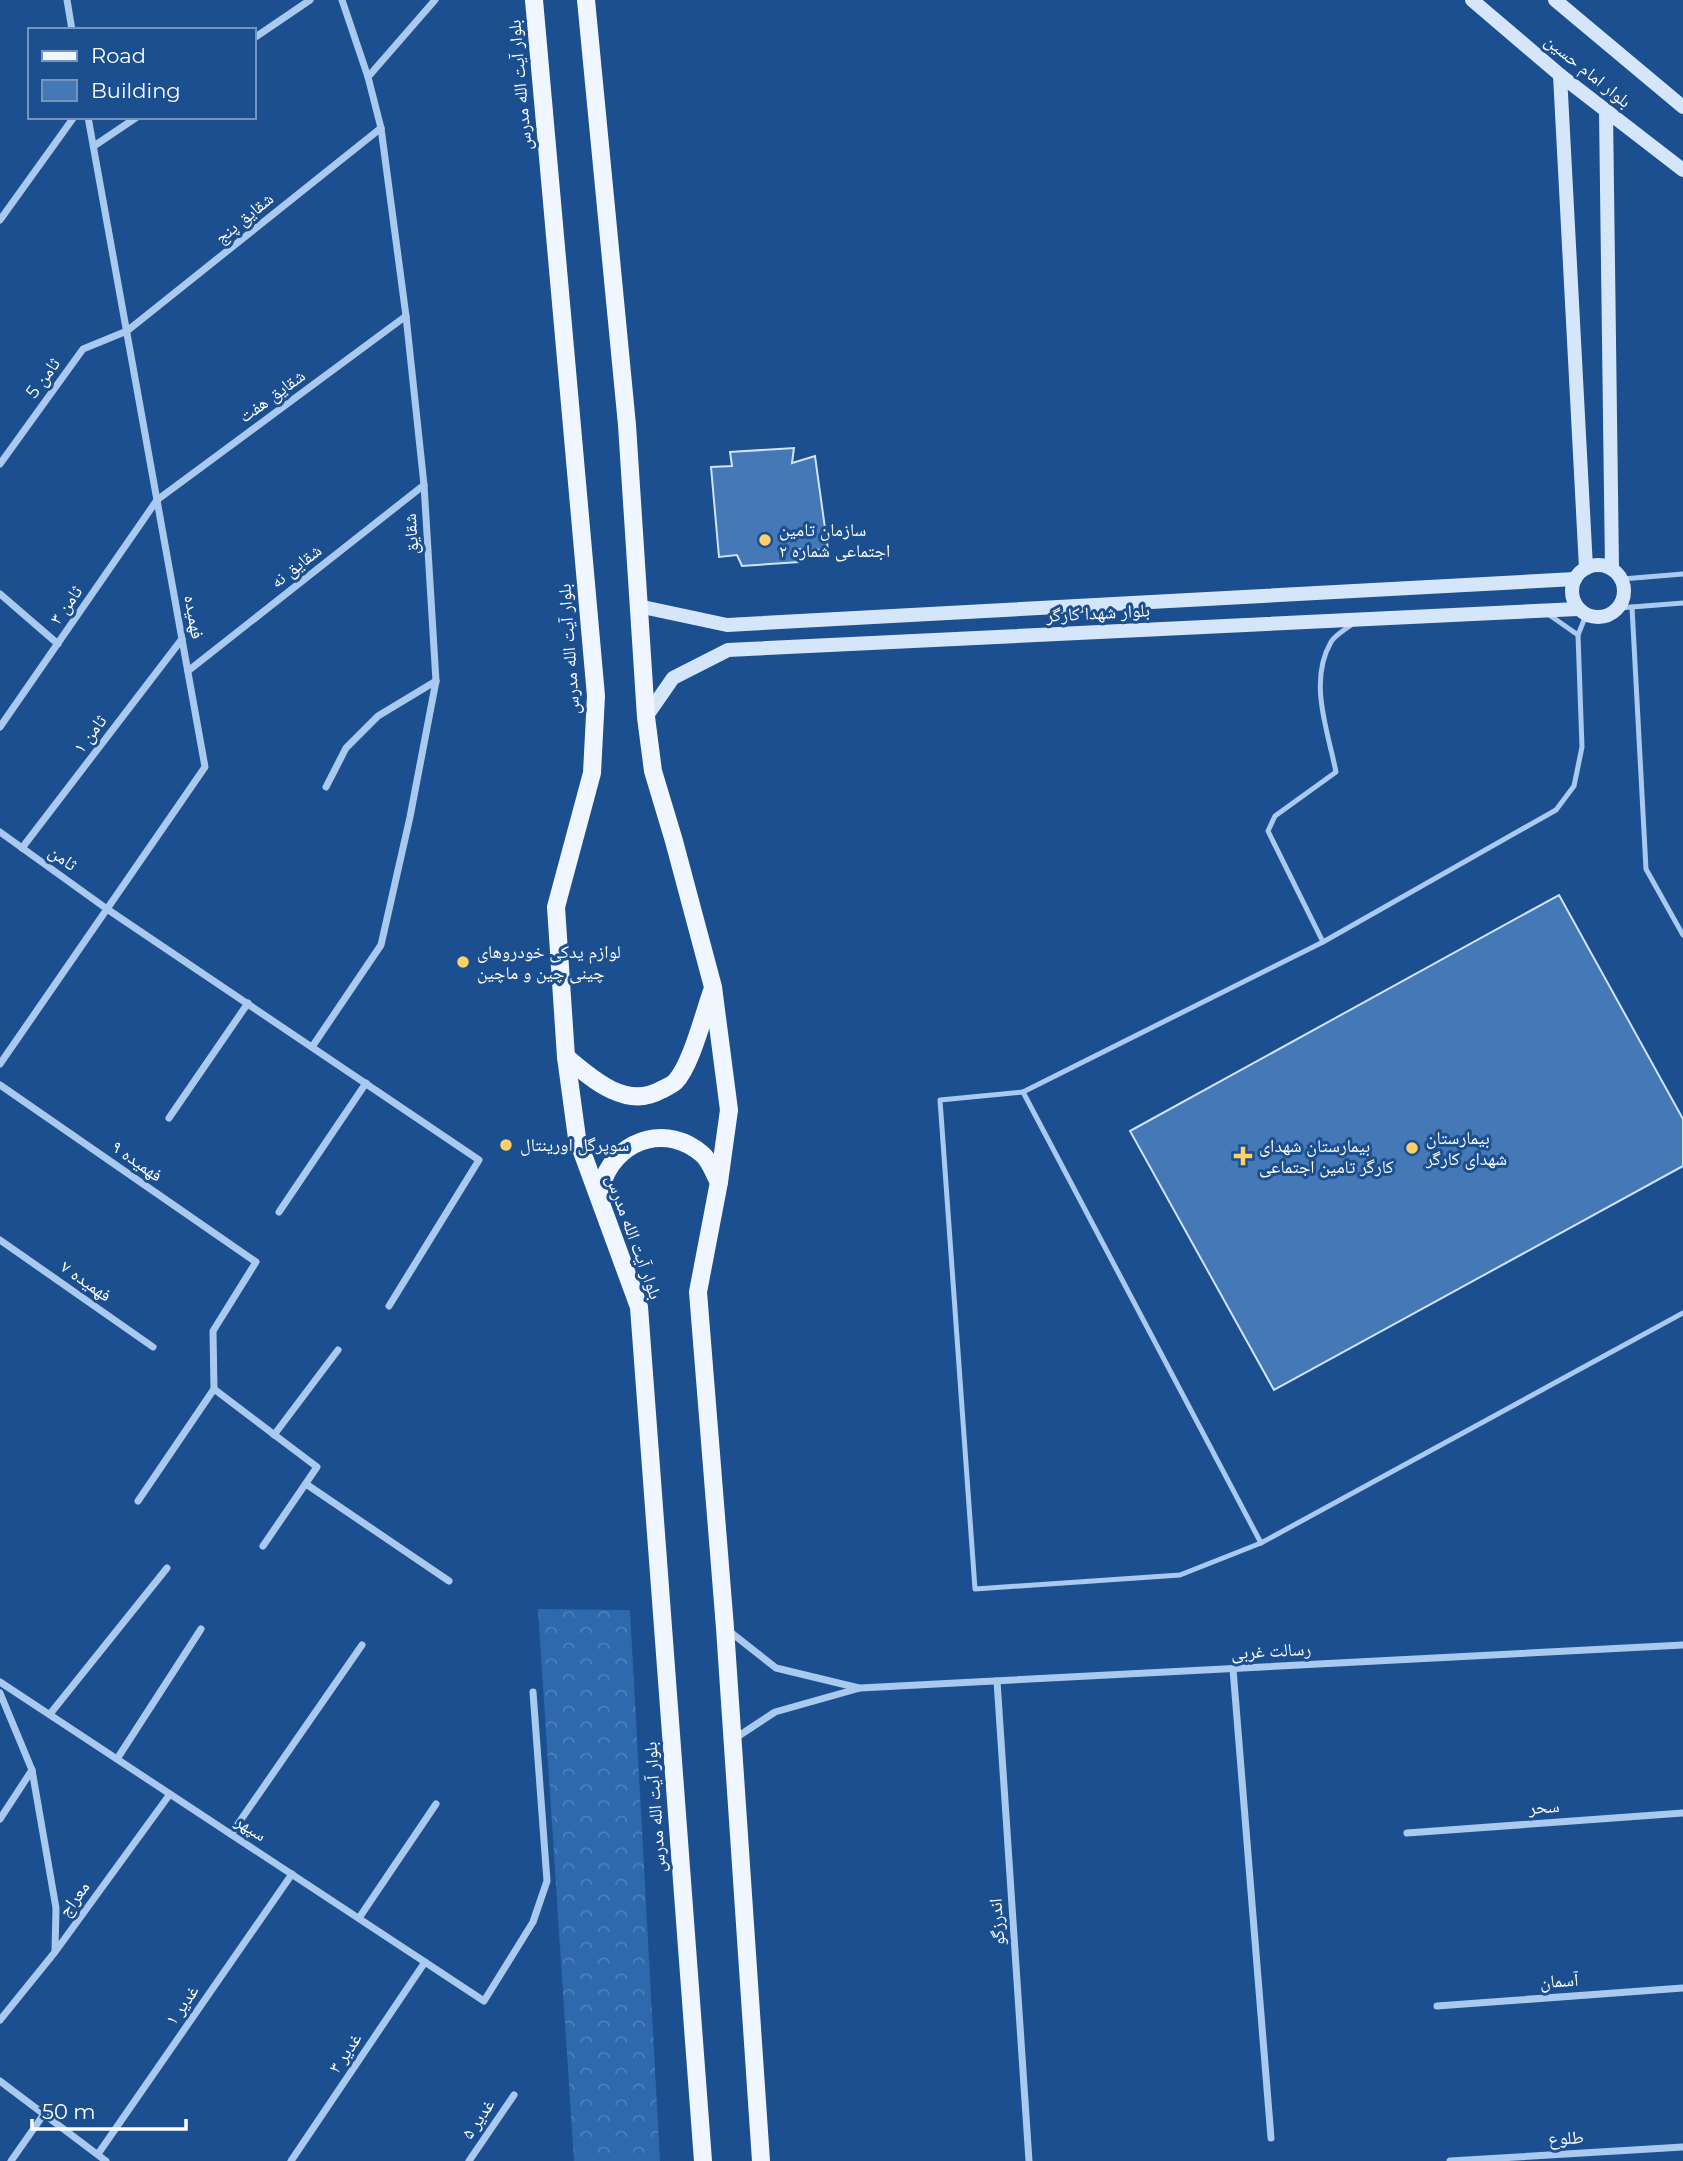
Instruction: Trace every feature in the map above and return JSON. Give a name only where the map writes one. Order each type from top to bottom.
[{"type":"main road","name":"بلوار آیت الله مدرس","points":[[534,0],[596,696],[592,773],[556,907],[566,1057],[577,1138],[639,1307],[703,2161]]},
{"type":"main road","points":[[586,0],[627,425],[646,717],[653,771],[713,987],[729,1110],[719,1182],[698,1292],[761,2161]]},
{"type":"main road","points":[[566,1057],[596,1083],[620,1094],[648,1097],[675,1082],[692,1052],[713,987]]},
{"type":"main road","points":[[602,1211],[603,1180],[619,1153],[646,1138],[677,1139],[704,1155],[719,1182]]},
{"type":"street","points":[[67,0],[72,28]]},
{"type":"street","points":[[256,37],[310,0]]},
{"type":"street","name":"شقایق","points":[[312,1046],[381,945],[410,817],[436,681],[424,485],[406,316],[381,128],[368,77],[342,0]]},
{"type":"street","points":[[368,77],[435,0]]},
{"type":"street","name":"بلوار امام حسین","points":[[1472,0],[1560,75],[1683,170]]},
{"type":"street","name":"بلوار امام حسین","points":[[1555,0],[1683,107]]},
{"type":"street","points":[[1560,75],[1586,568]]},
{"type":"street","points":[[1606,111],[1617,574],[1625,594],[1626,608],[1604,617],[1582,612],[1573,600],[1575,579],[1586,568],[1599,565],[1617,574]]},
{"type":"street","points":[[0,220],[73,119]]},
{"type":"street","name":"فهمیده","points":[[0,1064],[205,767],[88,119]]},
{"type":"street","points":[[94,146],[134,119]]},
{"type":"street","name":"شقایق پنج","points":[[127,331],[381,128]]},
{"type":"street","name":"شقایق هفت","points":[[157,500],[406,316]]},
{"type":"street","name":"ثامن 5","points":[[2,458],[83,349],[127,331]]},
{"type":"street","name":"شقایق نه","points":[[188,671],[424,485]]},
{"type":"street","name":"ثامن ۳","points":[[0,727],[157,500]]},
{"type":"street","name":"بلوار شهدا کارگر","points":[[638,606],[727,625],[1575,579]]},
{"type":"street","points":[[0,594],[58,644]]},
{"type":"street","name":"بلوار شهدا کارگر","points":[[646,717],[673,678],[728,650],[1542,611],[1582,612]]},
{"type":"street","name":"ثامن ۱","points":[[22,848],[182,639]]},
{"type":"street","points":[[326,787],[346,748],[378,716],[436,681]]},
{"type":"street","name":"ثامن","points":[[0,832],[107,909],[479,1160],[389,1306]]},
{"type":"street","points":[[169,1118],[248,1003]]},
{"type":"street","points":[[279,1212],[366,1083]]},
{"type":"street","name":"فهمیده ۹","points":[[0,1085],[256,1262],[214,1331],[214,1389]]},
{"type":"street","name":"فهمیده ۷","points":[[0,1240],[153,1347]]},
{"type":"street","points":[[274,1435],[338,1350]]},
{"type":"street","points":[[138,1501],[214,1389],[317,1467],[263,1546]]},
{"type":"street","points":[[306,1483],[449,1581]]},
{"type":"street","points":[[50,1714],[167,1568]]},
{"type":"street","name":"رسالت غربی","points":[[724,1628],[776,1668],[860,1688]]},
{"type":"street","points":[[117,1759],[201,1629]]},
{"type":"street","points":[[231,1834],[362,1645]]},
{"type":"street","name":"رسالت غربی","points":[[731,1741],[775,1712],[860,1688],[1683,1645]]},
{"type":"street","points":[[1233,1669],[1271,2138]]},
{"type":"street","name":"اندرزگو","points":[[998,1681],[1029,2161]]},
{"type":"street","name":"سپهر","points":[[0,1682],[484,2001],[533,1922],[547,1881],[533,1692]]},
{"type":"street","points":[[0,1693],[32,1770],[56,1908],[54,1952]]},
{"type":"street","points":[[0,1819],[32,1770]]},
{"type":"street","name":"معراج","points":[[0,2020],[54,1952],[170,1794]]},
{"type":"street","points":[[359,1919],[436,1804]]},
{"type":"street","name":"سحر","points":[[1407,1833],[1683,1813]]},
{"type":"street","name":"غدیر ۱","points":[[97,2154],[292,1874]]},
{"type":"street","name":"غدیر ۳","points":[[291,2161],[425,1962]]},
{"type":"street","name":"آسمان","points":[[1437,2006],[1683,1988]]},
{"type":"street","points":[[0,2081],[106,2161]]},
{"type":"street","name":"غدیر ۵","points":[[469,2161],[514,2095]]},
{"type":"street","points":[[11,2161],[44,2114]]},
{"type":"street","name":"طلوع","points":[[1451,2161],[1683,2147]]},
{"type":"lane","points":[[1617,574],[1683,574]]},
{"type":"lane","points":[[1683,603],[1626,608],[1646,869],[1683,935]]},
{"type":"lane","points":[[1542,611],[1578,635]]},
{"type":"lane","points":[[1582,612],[1578,635],[1582,747],[1574,786],[1556,810],[1324,942],[1023,1092],[940,1100],[975,1590],[1180,1575],[1261,1543],[1683,1313]]},
{"type":"lane","points":[[1324,942],[1268,831],[1275,816],[1336,772],[1321,695],[1321,667],[1332,640],[1358,620]]},
{"type":"lane","points":[[1023,1092],[1261,1543]]},
{"type":"green space","points":[[538,1609],[630,1610],[660,2161],[574,2161]]},
{"type":"building","points":[[794,448],[792,463],[815,456],[828,550],[799,549],[799,562],[742,566],[737,555],[719,557],[711,467],[732,466],[730,452]]},
{"type":"building","name":"بیمارستان شهدای کارگر","points":[[1559,895],[1683,1119],[1683,1166],[1274,1390],[1130,1131]]},
{"type":"place","name":"سازمان تامین اجتماعی شماره ۲","points":[[765,540]]},
{"type":"place","name":"لوازم یدکی خودروهای چینی چین و ماچین","points":[[463,962]]},
{"type":"place","name":"سوپرگل اورینتال","points":[[506,1145]]},
{"type":"place","name":"بیمارستان شهدای کارگر","points":[[1412,1148]]},
{"type":"place","name":"بیمارستان شهدای کارگر تامین اجتماعی","points":[[1243,1156]]}]
